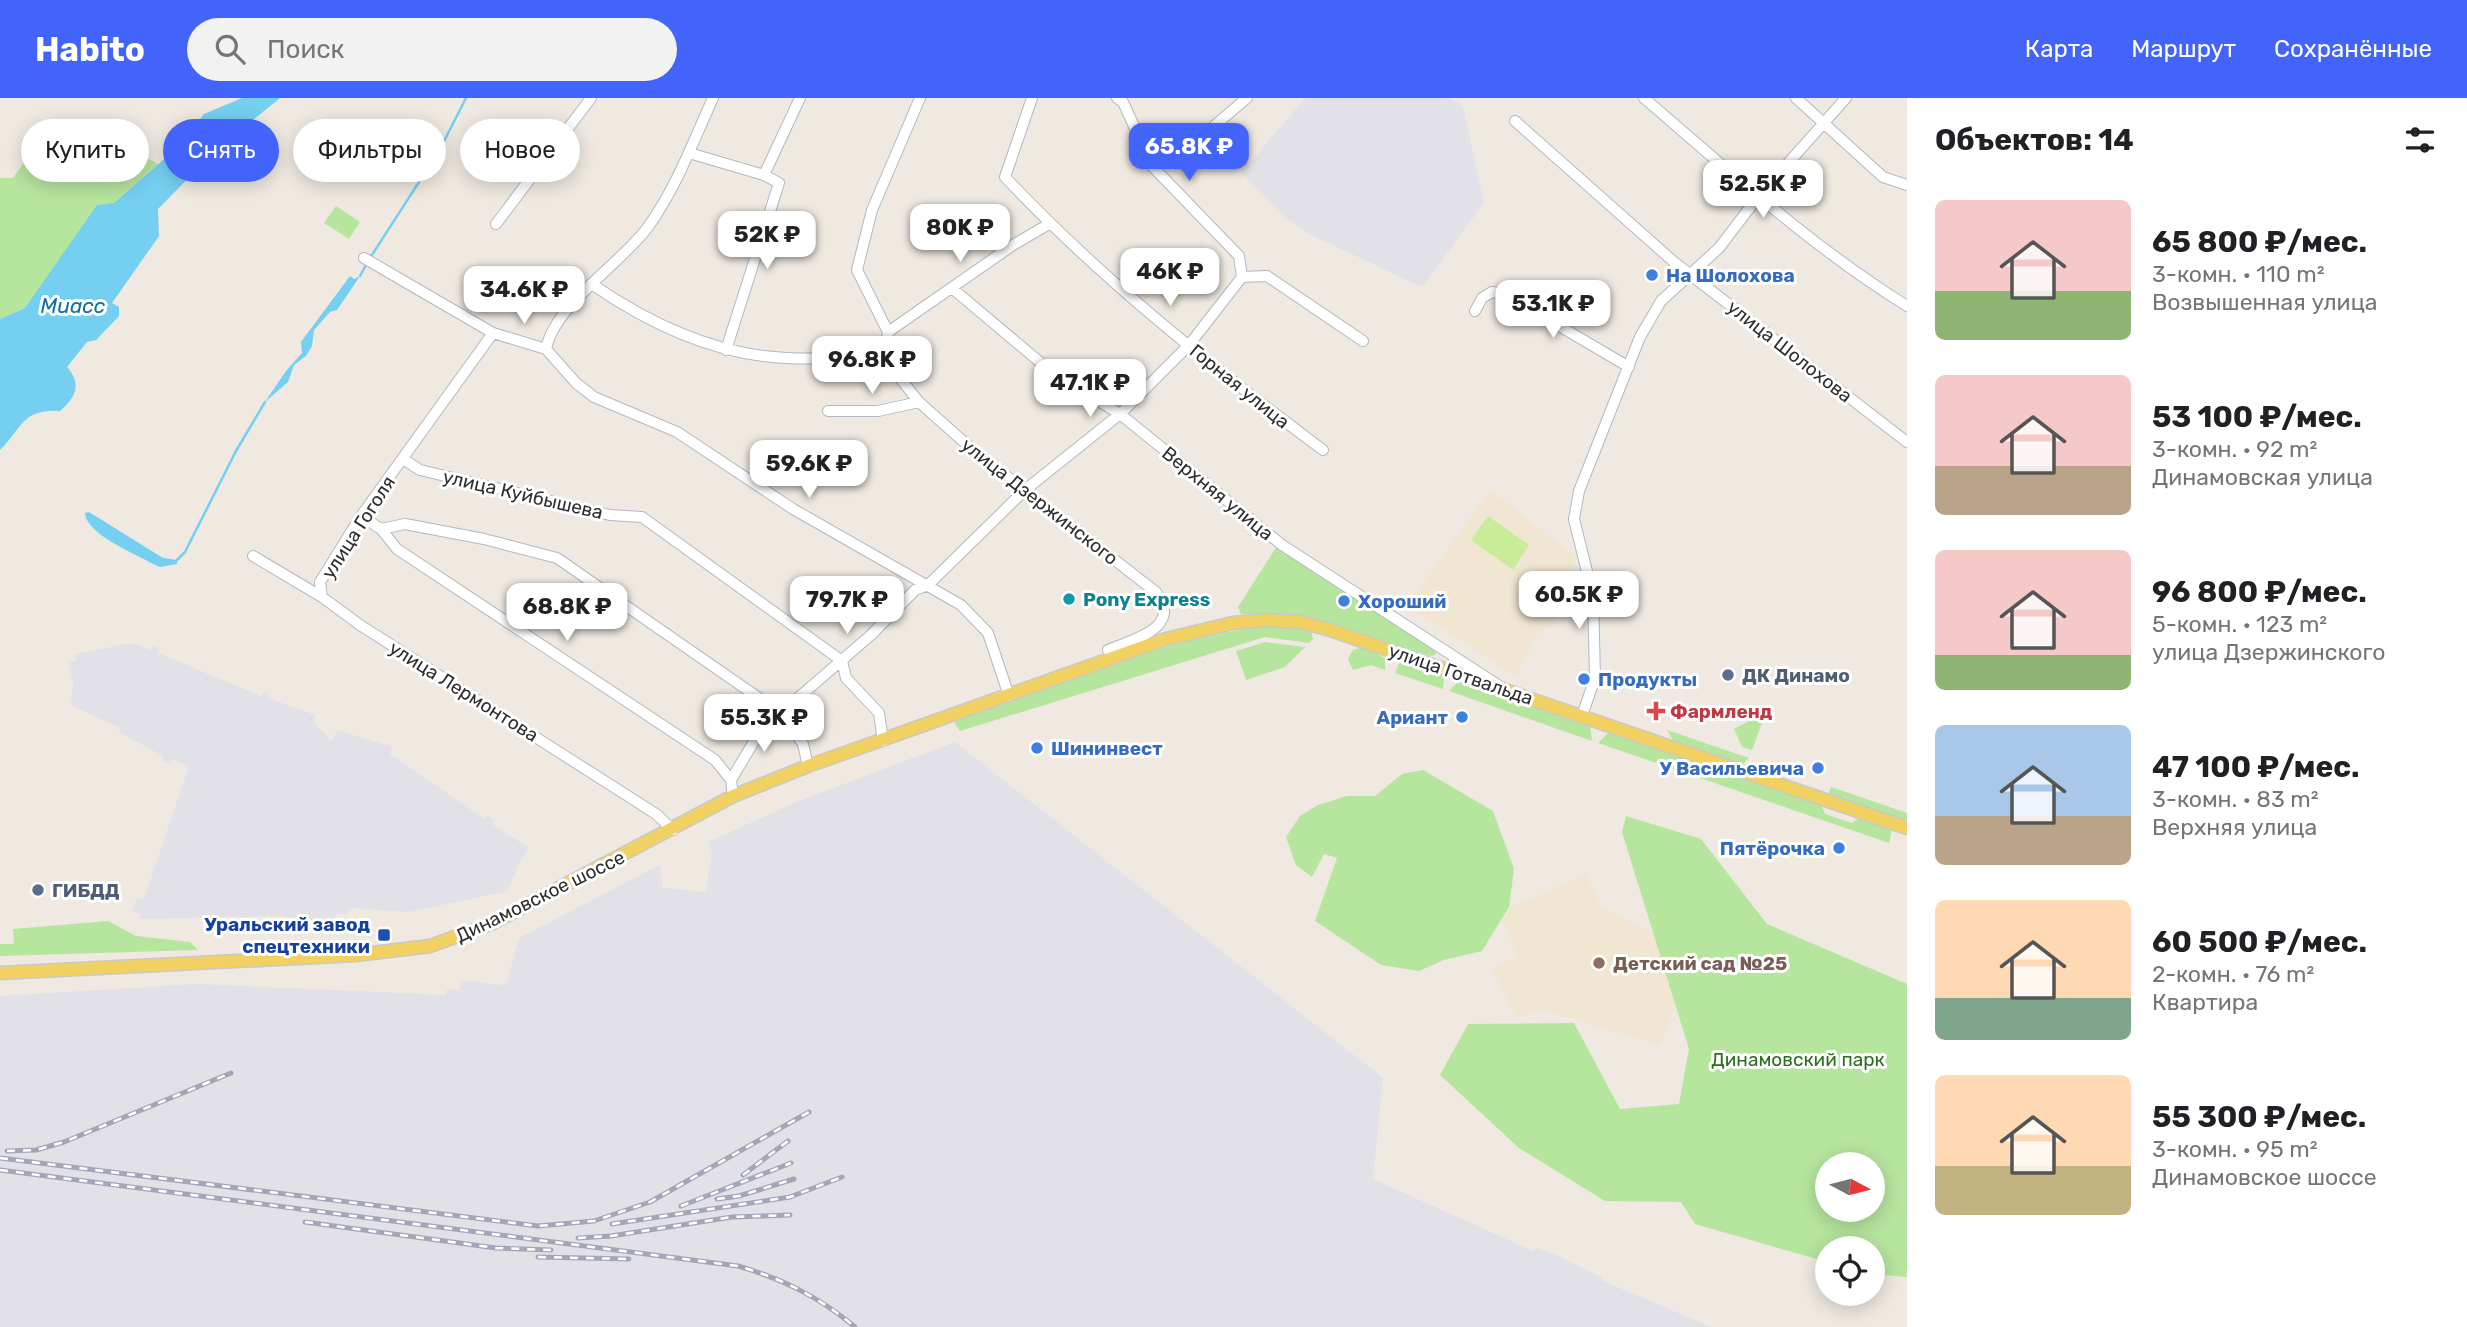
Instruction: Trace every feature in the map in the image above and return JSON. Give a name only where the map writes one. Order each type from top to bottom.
[{"type":"main road","name":"улица Готвальда","points":[[1009,696],[1166,639],[1233,623],[1267,620],[1300,622],[1440,667],[1907,828]]},
{"type":"main road","name":"Динамовское шоссе","points":[[0,973],[407,951],[466,935],[673,830],[733,796],[808,766],[1009,696]]},
{"type":"street","points":[[496,224],[591,98]]},
{"type":"street","points":[[546,349],[554,329],[645,231],[664,204],[713,98]]},
{"type":"street","points":[[764,175],[800,98]]},
{"type":"street","points":[[593,285],[653,321],[726,350],[785,358],[883,357],[888,332],[857,270],[872,210],[920,98]]},
{"type":"street","name":"Горная улица","points":[[1032,98],[1005,177],[1049,224],[1189,345],[1323,450]]},
{"type":"street","points":[[1214,126],[1247,98]]},
{"type":"street","points":[[1644,98],[1758,197],[1857,275],[1907,306]]},
{"type":"street","points":[[1796,98],[1883,177],[1907,185]]},
{"type":"street","points":[[1582,716],[1595,678],[1593,596],[1574,519],[1579,491],[1640,337],[1661,301],[1688,273],[1719,248],[1758,197],[1846,98]]},
{"type":"street","points":[[731,780],[756,738],[842,661],[915,590],[928,585],[1025,490],[1120,414],[1189,345],[1242,277],[1239,256],[1152,166],[1122,99]]},
{"type":"street","name":"улица Шолохова","points":[[1515,121],[1688,273],[1907,442]]},
{"type":"street","points":[[689,153],[764,175],[779,183],[726,350]]},
{"type":"street","points":[[888,332],[953,289],[1013,244],[1049,224]]},
{"type":"street","points":[[369,260],[493,333],[546,349],[576,383],[594,397],[677,432],[793,509],[928,585],[979,619],[995,649],[1009,696]]},
{"type":"street","points":[[1242,277],[1267,276],[1363,341]]},
{"type":"street","name":"Верхняя улица","points":[[953,289],[1054,374],[1120,414],[1282,545],[1447,649],[1504,689]]},
{"type":"street","points":[[1475,311],[1482,299],[1492,292],[1505,294],[1629,367]]},
{"type":"street","name":"улица Гоголя","points":[[322,597],[320,582],[361,516],[493,333]]},
{"type":"street","name":"улица Дзержинского","points":[[883,357],[919,402],[1025,490],[1156,592],[1163,602],[1164,614],[1159,625],[1108,650]]},
{"type":"street","points":[[828,411],[878,411],[919,402]]},
{"type":"street","name":"улица Куйбышева","points":[[403,459],[420,470],[610,515],[642,517],[842,661],[846,678],[879,713],[883,741]]},
{"type":"street","points":[[361,516],[381,529],[397,549],[715,760],[731,780],[733,796]]},
{"type":"street","points":[[381,529],[405,524],[484,539],[557,558],[782,714],[803,744],[808,766]]},
{"type":"street","name":"улица Лермонтова","points":[[253,556],[322,597],[360,625],[656,814],[673,830]]},
{"type":"street","points":[[1440,667],[1447,649]]},
{"type":"shaded area","points":[[1305,98],[1450,98],[1463,106],[1484,203],[1422,287],[1309,234],[1287,218],[1241,173]]},
{"type":"shaded area","points":[[1490,490],[1576,557],[1552,626],[1539,631],[1516,676],[1408,606]]},
{"type":"shaded area","points":[[132,643],[151,650],[153,646],[160,649],[158,653],[261,696],[264,691],[269,694],[268,698],[315,715],[313,722],[332,741],[337,730],[392,747],[390,754],[484,819],[488,815],[496,821],[493,825],[529,848],[519,863],[508,891],[409,912],[348,908],[347,915],[337,913],[331,929],[310,927],[283,916],[140,919],[140,914],[132,912],[137,897],[144,899],[189,766],[173,759],[171,764],[162,761],[163,756],[119,732],[120,728],[71,705],[73,684],[69,662],[76,661],[75,654]]},
{"type":"shaded area","points":[[955,742],[1383,1078],[1373,1179],[1533,1251],[1536,1248],[1559,1256],[1603,1278],[1603,1281],[1711,1327],[0,1327],[0,996],[197,984],[446,995],[447,989],[459,990],[461,980],[502,985],[507,982],[519,938],[660,865],[663,888],[706,892],[712,852],[708,842],[799,801]]},
{"type":"shaded area","name":"Детский сад №25","points":[[1586,874],[1600,906],[1694,956],[1660,1045],[1539,1009],[1517,1018],[1493,969],[1518,956],[1499,913]]},
{"type":"green space","points":[[149,159],[158,164],[149,172]]},
{"type":"green space","points":[[21,167],[21,182],[138,182],[114,203],[43,283],[25,308],[0,319],[0,178],[13,178]]},
{"type":"green space","points":[[336,206],[360,222],[349,239],[324,223]]},
{"type":"green space","points":[[1488,516],[1529,545],[1513,570],[1471,540]]},
{"type":"green space","points":[[1277,546],[1437,650],[1435,655],[1430,656],[1301,616],[1241,614],[1238,607]]},
{"type":"green space","points":[[1266,626],[1311,630],[1313,639],[1309,643],[1265,637],[960,731],[955,724],[956,719],[1148,652]]},
{"type":"green space","points":[[1265,642],[1305,647],[1285,667],[1246,680],[1236,651]]},
{"type":"green space","points":[[1363,647],[1385,658],[1385,670],[1371,665],[1353,670],[1348,659],[1353,650]]},
{"type":"green space","points":[[1399,663],[1441,674],[1444,680],[1443,689],[1395,673]]},
{"type":"green space","points":[[1460,680],[1590,725],[1592,741],[1449,691]]},
{"type":"green space","points":[[1766,712],[1752,750],[1742,747],[1734,729]]},
{"type":"green space","points":[[1667,730],[1749,758],[1742,765],[1674,742]]},
{"type":"green space","points":[[1609,732],[1821,805],[1825,814],[1852,823],[1859,818],[1892,829],[1889,843],[1598,743]]},
{"type":"green space","points":[[1423,770],[1493,811],[1514,869],[1509,907],[1482,951],[1444,960],[1419,971],[1381,965],[1315,921],[1337,858],[1324,854],[1312,877],[1296,865],[1286,837],[1300,816],[1318,805],[1347,796],[1375,796],[1402,774]]},
{"type":"green space","points":[[1831,787],[1907,813],[1907,822],[1828,795]]},
{"type":"green space","name":"Динамовский парк","points":[[1626,816],[1701,839],[1767,924],[1907,984],[1907,1277],[1885,1275],[1885,1236],[1815,1236],[1815,1259],[1695,1224],[1681,1202],[1605,1201],[1519,1148],[1440,1075],[1468,1024],[1574,1023],[1620,1109],[1679,1104],[1689,1049],[1622,832]]},
{"type":"green space","points":[[108,921],[136,936],[190,942],[198,950],[0,956],[0,944],[14,944],[13,929]]},
{"type":"water","name":"Миасс","points":[[242,98],[280,98],[254,119],[200,119],[204,114]]},
{"type":"water","name":"Миасс","points":[[163,160],[163,182],[185,182],[158,209],[159,236],[112,303],[119,307],[119,316],[96,340],[87,342],[67,367],[76,385],[70,401],[60,411],[37,413],[30,417],[0,450],[0,319],[25,308],[97,205],[114,203],[138,182],[149,182],[149,172]]},
{"type":"water","points":[[350,276],[354,279],[360,276],[337,310],[330,312],[314,330],[312,346],[306,356],[294,365],[288,382],[265,402],[302,353],[301,342]]},
{"type":"water","points":[[89,512],[163,558],[177,560],[177,564],[160,567],[112,542],[87,521],[85,513]]},
{"type":"waterway","points":[[370,258],[439,151],[466,98]]},
{"type":"waterway","points":[[360,276],[367,263]]},
{"type":"waterway","points":[[177,560],[185,552],[236,451],[265,402]]},
{"type":"railway","points":[[7,1151],[36,1150],[64,1142],[231,1073]]},
{"type":"railway","points":[[0,1158],[538,1226],[594,1221],[650,1202],[809,1112]]},
{"type":"railway","points":[[743,1175],[788,1141]]},
{"type":"railway","points":[[681,1206],[791,1163]]},
{"type":"railway","points":[[0,1170],[738,1266],[800,1290],[855,1327]]},
{"type":"railway","points":[[612,1224],[790,1197],[842,1177]]},
{"type":"railway","points":[[717,1199],[739,1196],[794,1179]]},
{"type":"railway","points":[[578,1238],[611,1236],[732,1217],[790,1215]]},
{"type":"railway","points":[[305,1222],[496,1248],[551,1250]]},
{"type":"railway","points":[[538,1257],[629,1259]]},
{"type":"place","name":"На Шолохова","points":[[1652,275]]},
{"type":"place","name":"Pony Express","points":[[1069,599]]},
{"type":"place","name":"Хороший","points":[[1344,601]]},
{"type":"place","name":"ДК Динамо","points":[[1728,675]]},
{"type":"place","name":"Продукты","points":[[1584,679]]},
{"type":"place","name":"Фармленд","points":[[1656,711]]},
{"type":"place","name":"Ариант","points":[[1462,717]]},
{"type":"place","name":"Шининвест","points":[[1037,748]]},
{"type":"place","name":"У Васильевича","points":[[1818,768]]},
{"type":"place","name":"Пятёрочка","points":[[1839,848]]},
{"type":"place","name":"ГИБДД","points":[[38,890]]},
{"type":"place","name":"Уральский завод спецтехники","points":[[384,935]]},
{"type":"place","name":"Детский сад №25","points":[[1599,963]]}]
